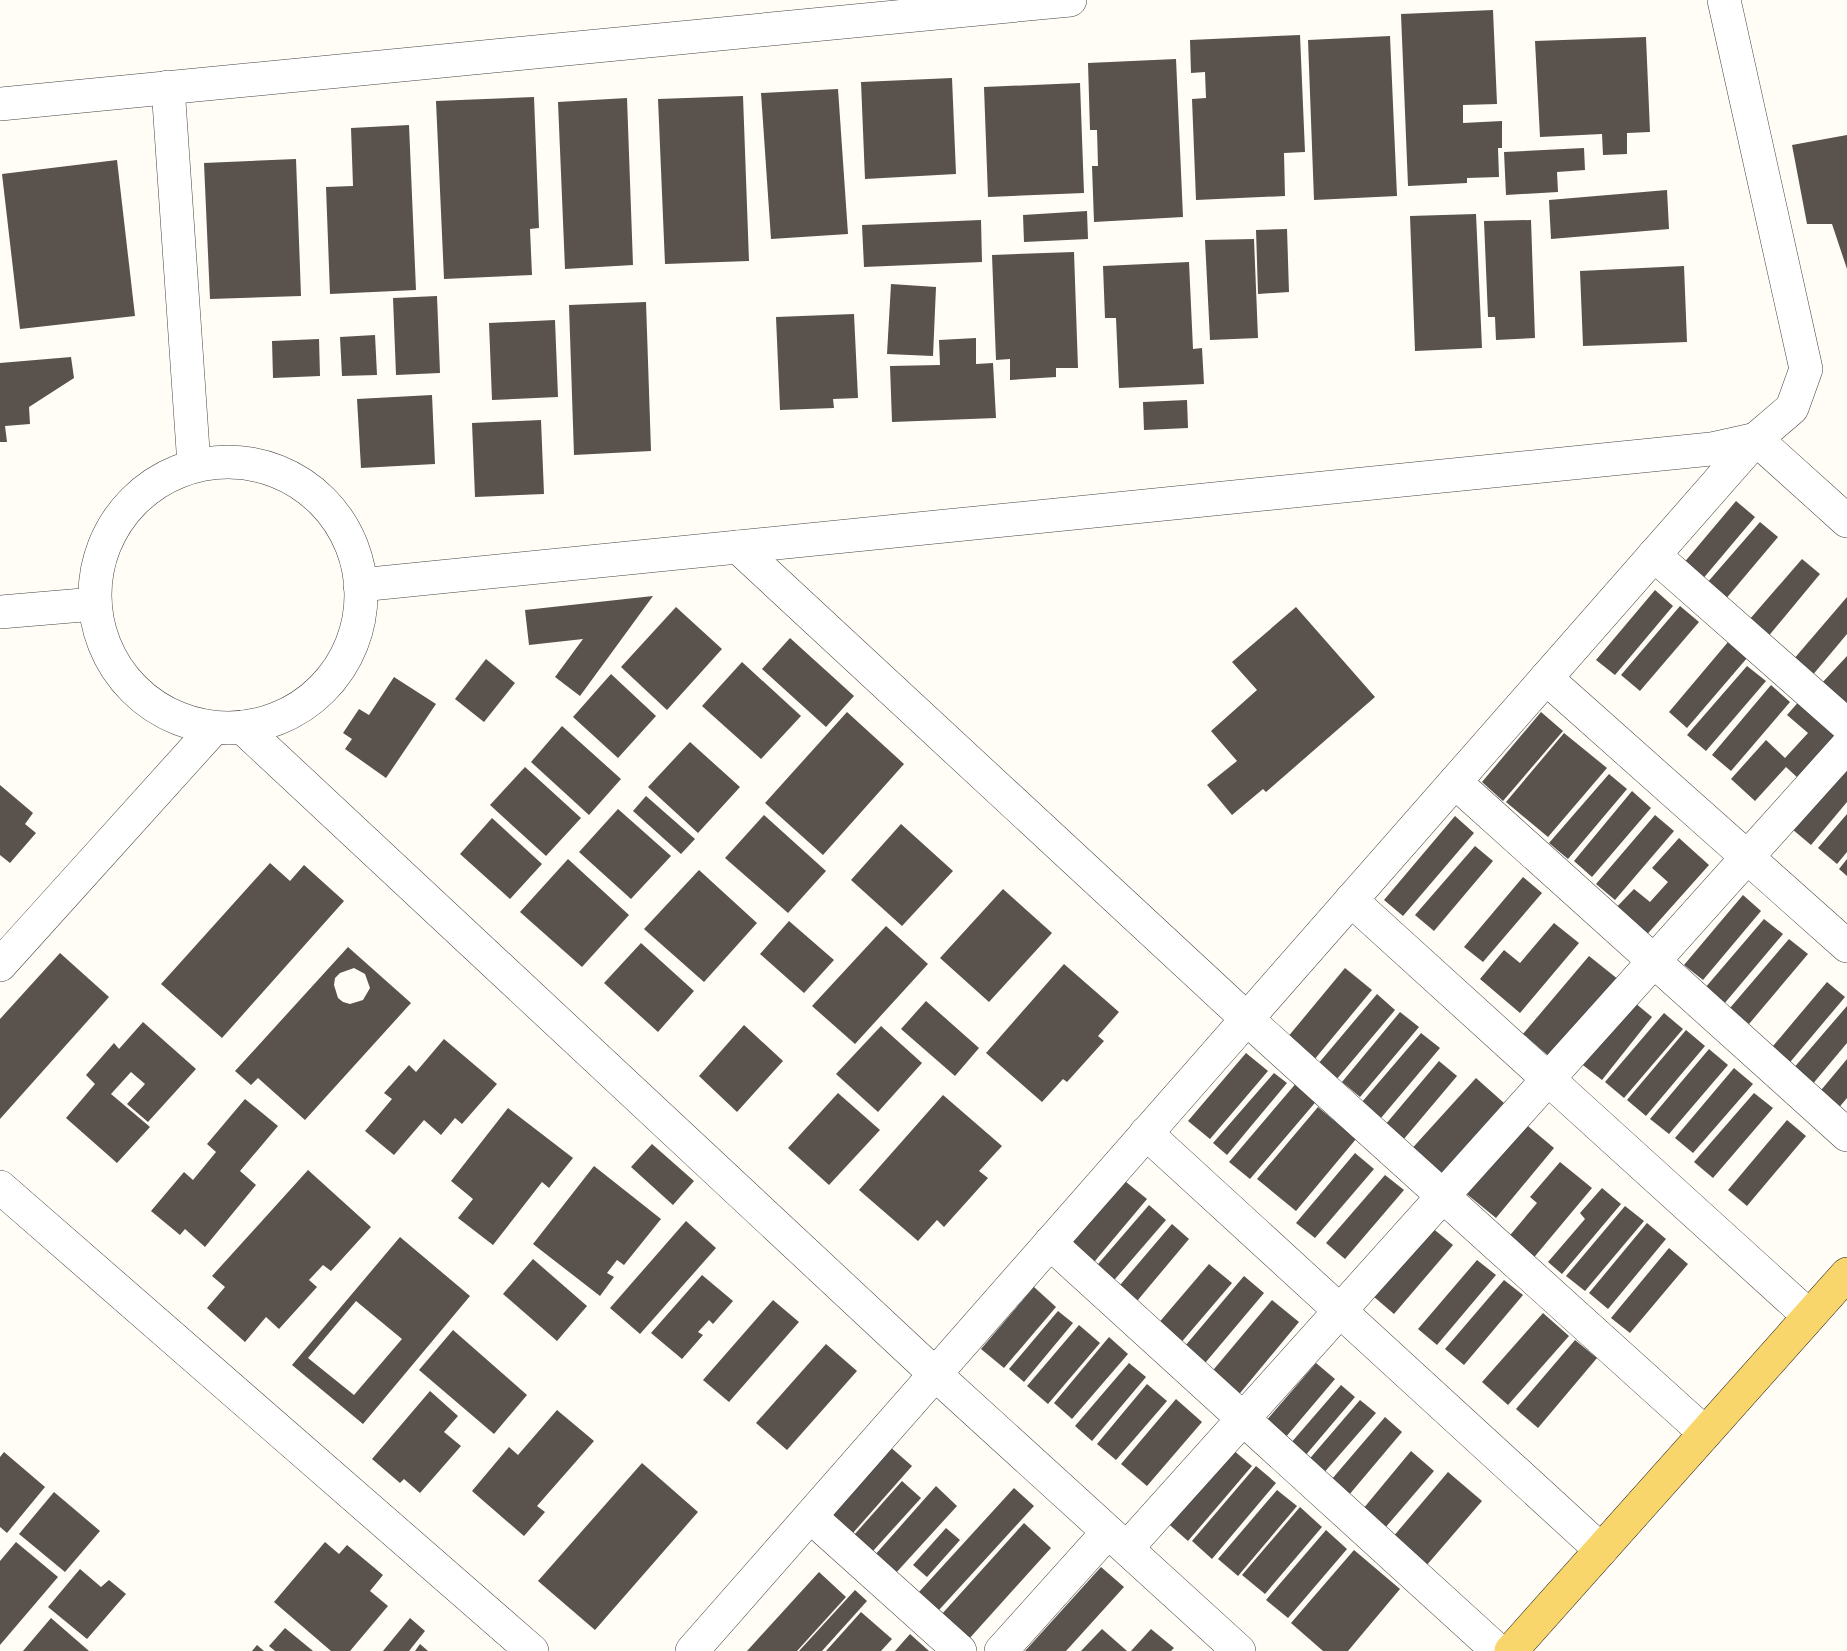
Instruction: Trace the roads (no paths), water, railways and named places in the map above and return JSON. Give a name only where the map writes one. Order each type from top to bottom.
[{"type":"main road","points":[[1511,1651],[1847,1274]]},
{"type":"street","points":[[0,104],[1070,0]]},
{"type":"street","points":[[692,1651],[1756,439],[1792,408],[1806,369],[1724,0]]},
{"type":"street","points":[[168,87],[194,465]]},
{"type":"street","points":[[1756,439],[1847,522]]},
{"type":"street","points":[[360,585],[1711,449],[1756,439]]},
{"type":"street","points":[[234,461],[296,478],[336,516],[358,561],[362,605],[344,662],[315,698],[261,725],[228,728],[159,712],[130,689],[97,630],[94,582],[111,528],[143,491],[194,465],[234,461]]},
{"type":"street","points":[[738,547],[1247,1019],[1705,1433]]},
{"type":"street","points":[[1654,555],[1847,724]]},
{"type":"street","points":[[3,615],[95,604]]},
{"type":"street","points":[[1546,678],[1847,946]]},
{"type":"street","points":[[0,965],[228,728]]},
{"type":"street","points":[[228,728],[1239,1651]]},
{"type":"street","points":[[1001,1651],[1243,1419],[1847,746]]},
{"type":"street","points":[[1455,782],[1847,1135]]},
{"type":"street","points":[[1351,900],[1809,1316]]},
{"type":"street","points":[[1146,1133],[1601,1550]]},
{"type":"street","points":[[0,1187],[532,1651]]},
{"type":"street","points":[[1050,1243],[1498,1651]]},
{"type":"street","points":[[811,1516],[960,1651]]}]
